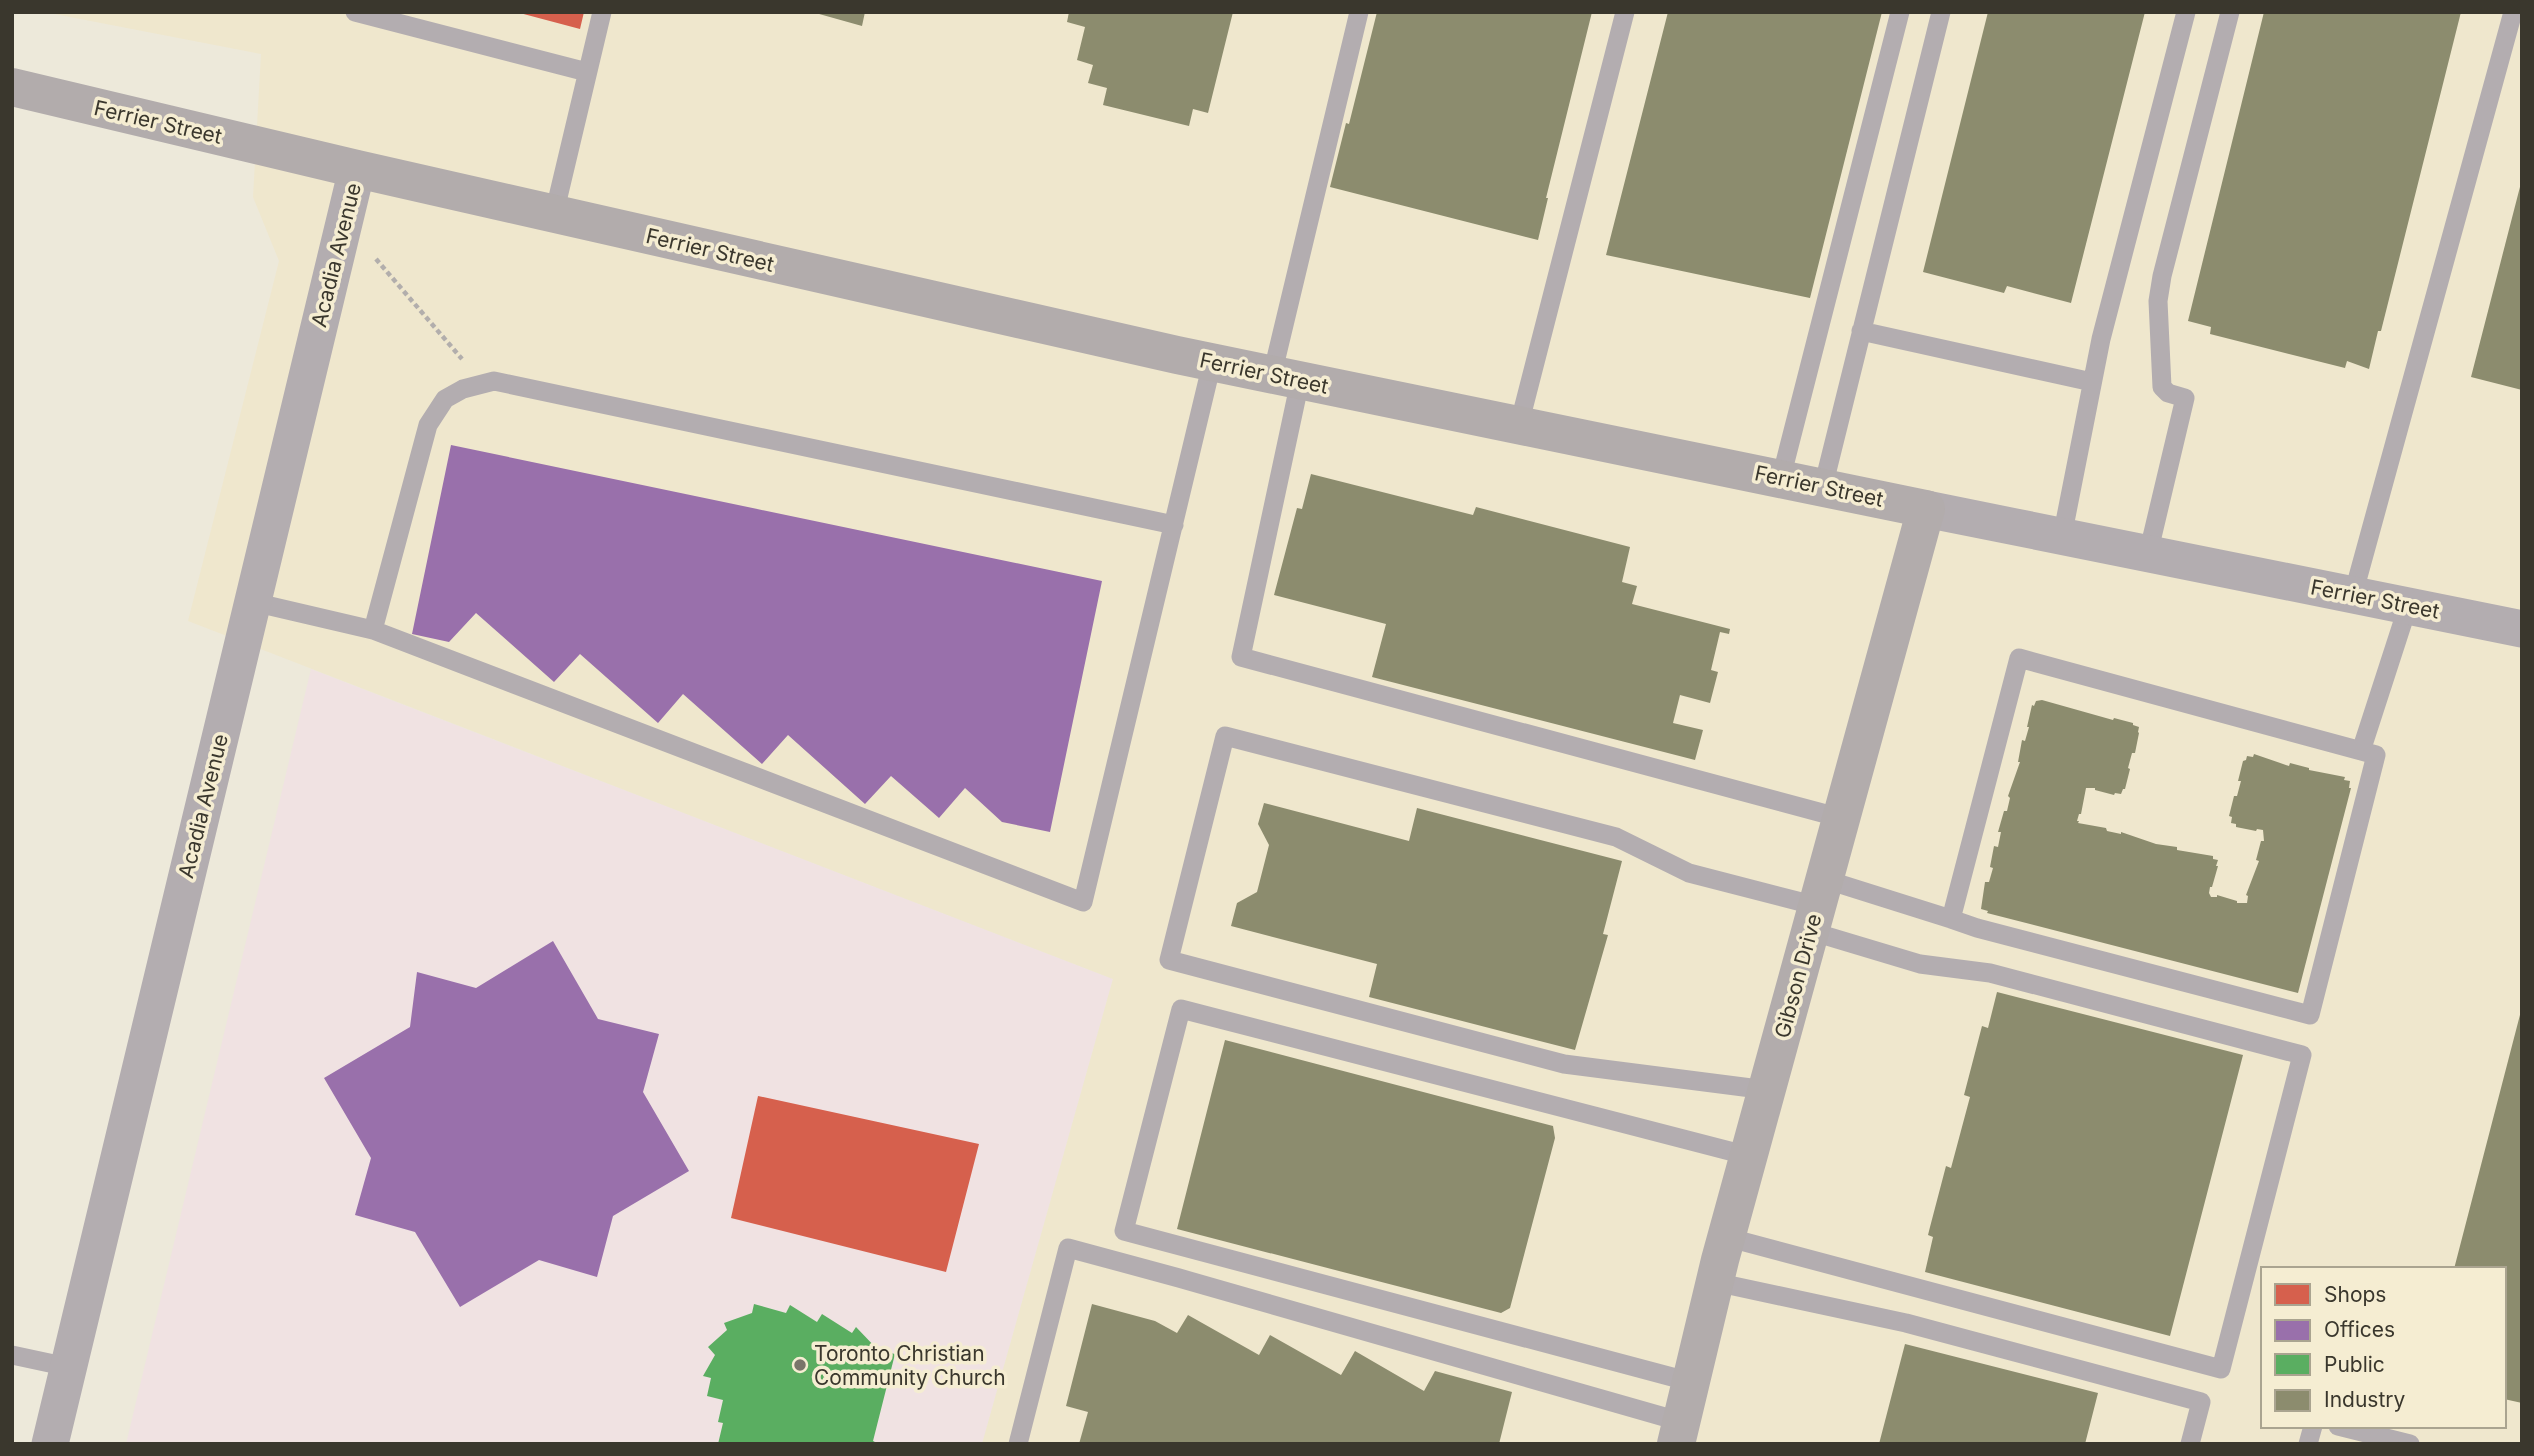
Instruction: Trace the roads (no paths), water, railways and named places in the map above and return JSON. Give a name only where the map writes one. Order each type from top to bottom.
[{"type":"main road","name":"Ferrier Street","points":[[12,87],[357,169],[1213,363],[1926,509]]},
{"type":"main road","name":"Gibson Drive","points":[[1679,1433],[1726,1237],[1926,509]]},
{"type":"street","name":"Acadia Avenue","points":[[50,1444],[357,169]]},
{"type":"street","name":"Ferrier Street","points":[[1926,509],[2522,629]]},
{"type":"lane","points":[[355,12],[587,72]]},
{"type":"lane","points":[[554,214],[601,12]]},
{"type":"lane","points":[[1359,12],[1286,378],[1241,657],[1841,818]]},
{"type":"lane","points":[[1519,425],[1625,12]]},
{"type":"lane","points":[[1782,478],[1900,12]]},
{"type":"lane","points":[[1823,487],[1941,12]]},
{"type":"lane","points":[[2062,537],[2104,326],[2186,12]]},
{"type":"lane","points":[[2148,554],[2185,398],[2168,393],[2162,387],[2158,301],[2162,276],[2230,12]]},
{"type":"lane","points":[[2353,595],[2513,12]]},
{"type":"lane","points":[[1861,331],[2092,382]]},
{"type":"lane","points":[[253,601],[373,630],[1083,902],[1213,363]]},
{"type":"lane","points":[[373,630],[428,425],[445,399],[463,388],[494,381],[1174,525]]},
{"type":"lane","points":[[2361,751],[2407,606]]},
{"type":"lane","points":[[1767,1090],[1564,1064],[1169,960],[1225,736],[1616,836],[1689,873],[1817,906],[1951,919],[2311,1015],[2376,755],[2018,659],[1951,919]]},
{"type":"lane","points":[[1726,1237],[2221,1370],[2302,1055],[1990,973],[1929,966],[1817,906]]},
{"type":"lane","points":[[1691,1382],[1124,1231],[1181,1009],[1749,1156]]},
{"type":"lane","points":[[1018,1444],[1068,1248],[1192,1281],[1679,1433]]},
{"type":"lane","points":[[1715,1282],[1906,1323],[2201,1402],[2190,1444]]},
{"type":"lane","points":[[12,1355],[68,1367]]},
{"type":"lane","points":[[2346,1428],[2410,1444]]},
{"type":"place","name":"Toronto Christian Community Church","points":[[800,1365]]}]
